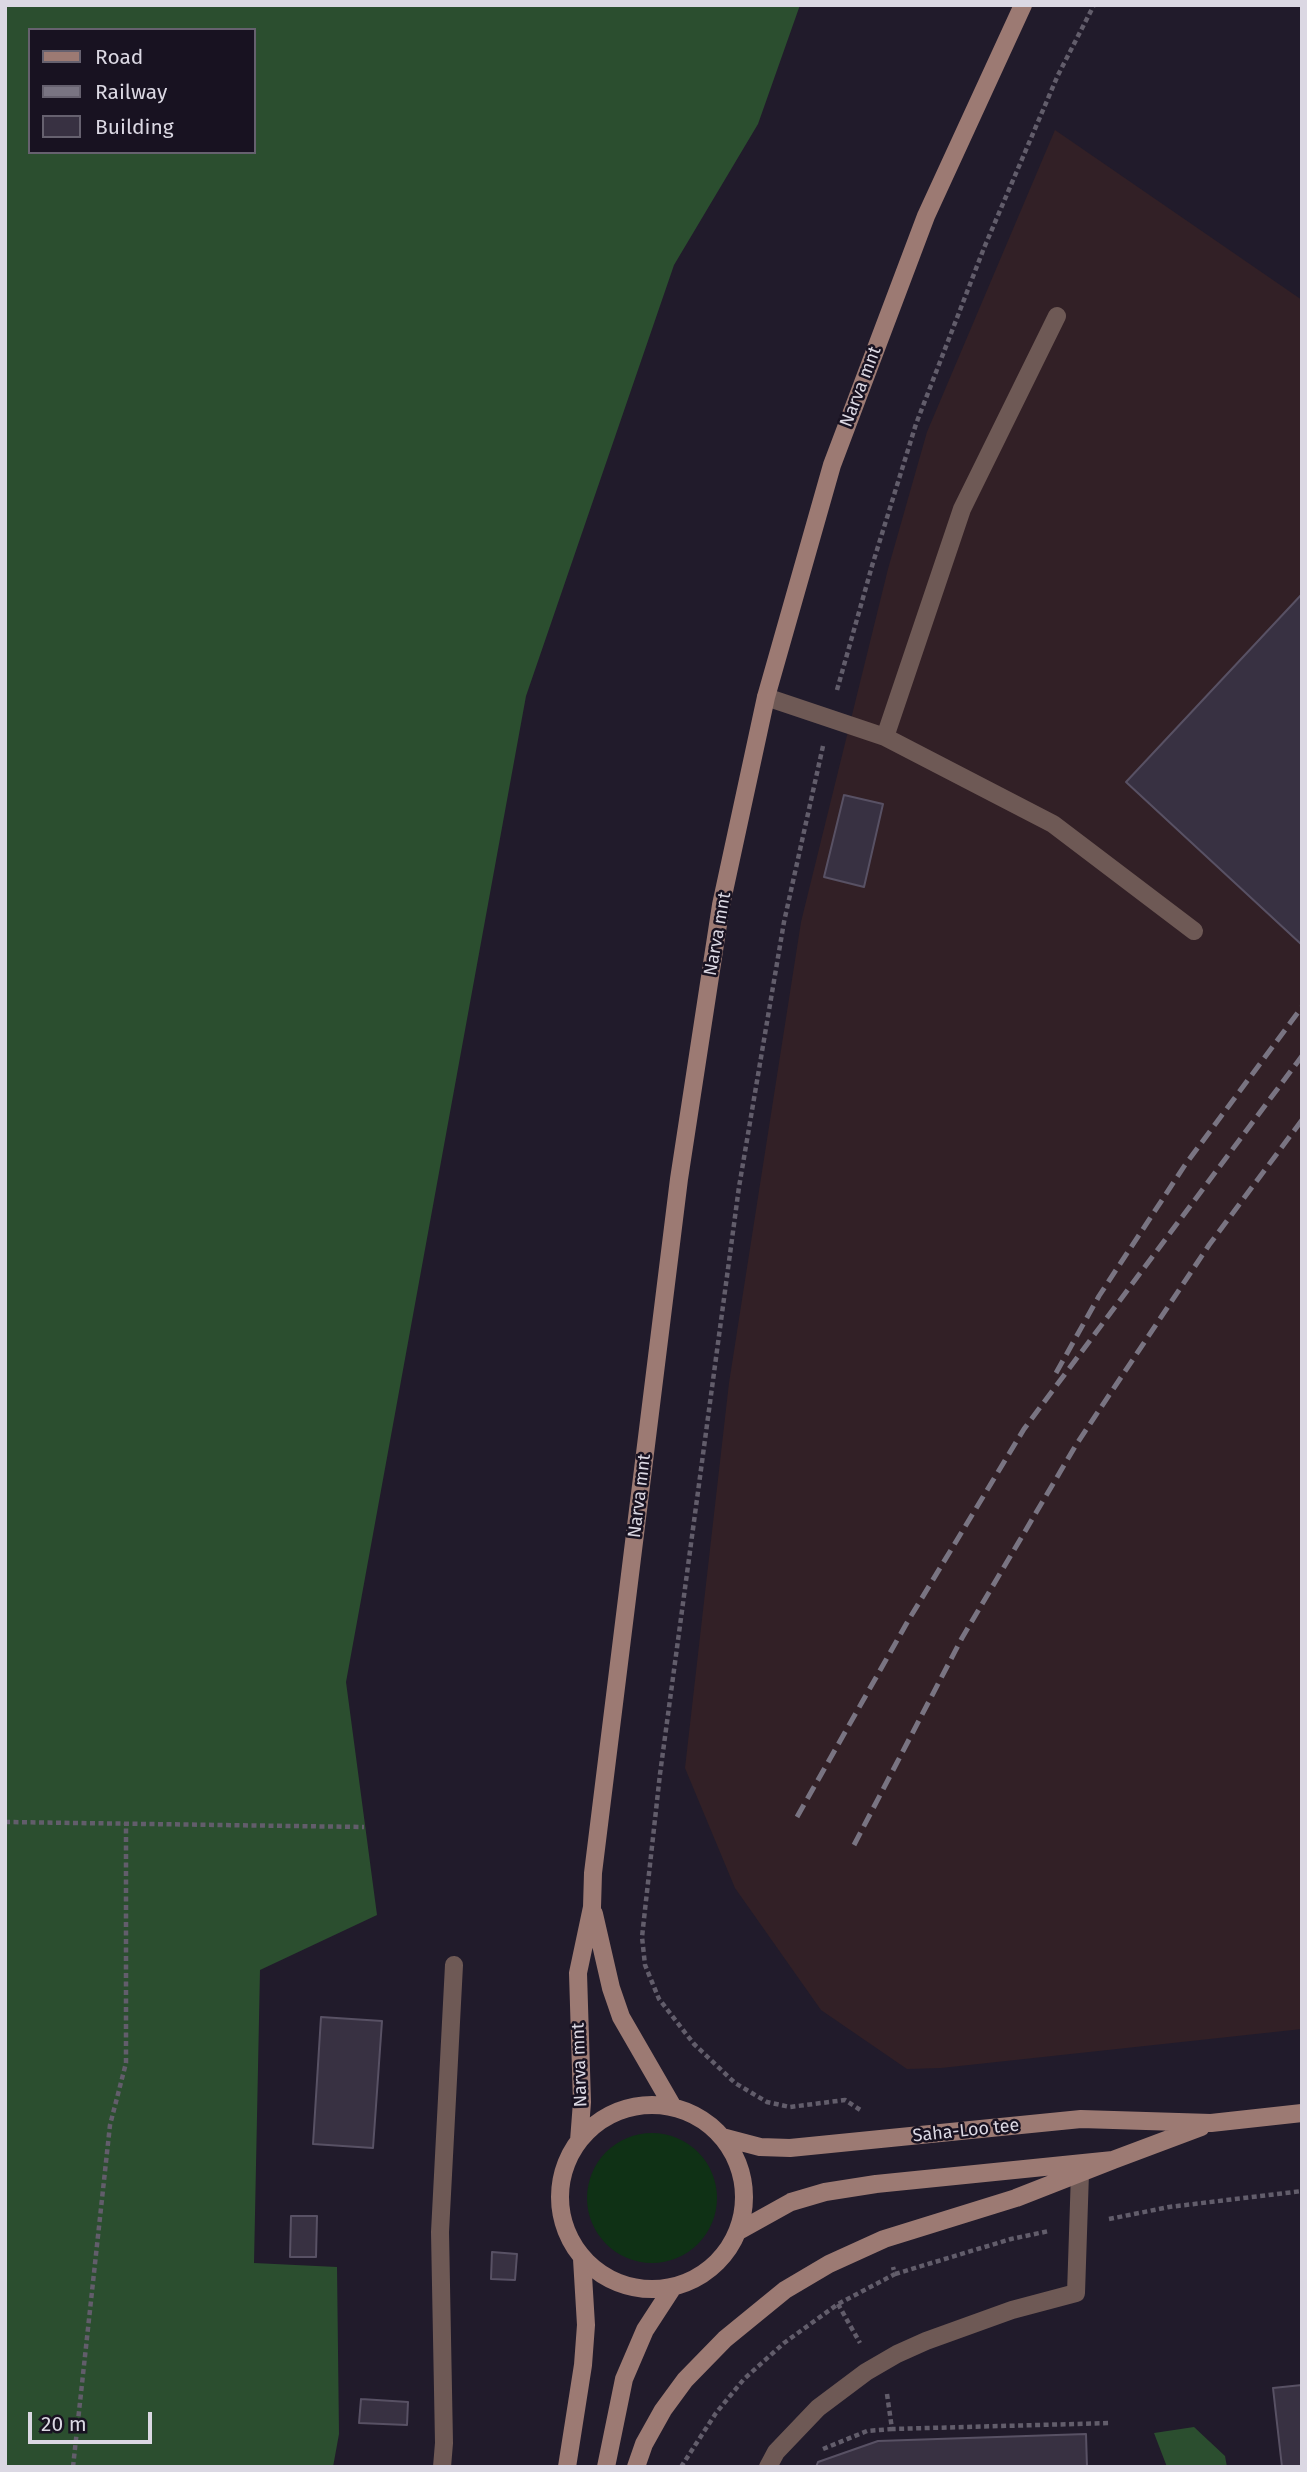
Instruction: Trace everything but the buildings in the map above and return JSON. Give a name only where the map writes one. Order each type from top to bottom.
[{"type":"main road","name":"Narva mnt","points":[[579,2141],[582,2102],[578,1973],[592,1907],[593,1873],[679,1179],[721,905],[766,697],[832,465],[926,216],[1023,5]]},
{"type":"main road","name":"Narva mnt","points":[[592,1907],[611,1988],[621,2017],[673,2108]]},
{"type":"main road","name":"Narva mnt","points":[[647,2105],[673,2108],[708,2124],[722,2137],[735,2158],[743,2182],[743,2207],[737,2232],[725,2253],[707,2271],[673,2287],[650,2290],[607,2278],[582,2259],[562,2218],[560,2191],[566,2165],[579,2141],[598,2122],[621,2110],[647,2105]]},
{"type":"main road","name":"Saha-Loo tee","points":[[722,2137],[760,2147],[790,2148],[1081,2119],[1211,2123],[1302,2113]]},
{"type":"main road","name":"Saha-Loo tee","points":[[737,2232],[791,2202],[825,2192],[876,2184],[1113,2160],[1211,2123]]},
{"type":"main road","points":[[636,2467],[644,2444],[663,2410],[685,2380],[725,2339],[785,2290],[829,2264],[884,2239],[1016,2198],[1113,2160]]},
{"type":"main road","name":"Narva mnt","points":[[567,2467],[584,2352],[585,2287],[582,2259]]},
{"type":"main road","points":[[606,2467],[624,2379],[645,2330],[673,2287]]},
{"type":"lane","points":[[885,737],[962,509],[1057,316]]},
{"type":"lane","points":[[766,697],[885,737],[1053,824],[1194,931]]},
{"type":"lane","points":[[442,2467],[444,2443],[440,2232],[454,1965]]},
{"type":"lane","points":[[768,2467],[775,2452],[818,2408],[873,2368],[926,2341],[1012,2310],[1076,2293],[1080,2173]]},
{"type":"path","points":[[871,2140],[865,2113],[845,2100],[790,2107],[767,2102],[734,2083],[694,2044],[659,1999],[645,1965],[642,1937],[662,1761],[739,1187],[784,922],[829,718],[916,424],[989,236],[1058,75],[1094,5]]},
{"type":"path","points":[[5,1822],[364,1827]]},
{"type":"path","points":[[73,2467],[110,2125],[126,2063],[126,1823]]},
{"type":"path","points":[[681,2467],[716,2413],[744,2379],[784,2343],[838,2304],[895,2274],[884,2239]]},
{"type":"path","points":[[838,2304],[887,2391],[892,2430]]},
{"type":"path","points":[[813,2453],[867,2431],[1111,2423]]},
{"type":"shaded area","points":[[1055,130],[1302,300],[1302,2029],[941,2068],[907,2069],[821,2010],[735,1888],[685,1768],[729,1383],[801,922],[888,569],[927,432]]},
{"type":"green space","points":[[5,5],[800,5],[758,124],[674,265],[526,696],[346,1682],[377,1915],[260,1970],[254,2263],[337,2267],[339,2434],[333,2467],[5,2467]]},
{"type":"green space","points":[[652,2133],[677,2138],[698,2152],[712,2173],[717,2198],[712,2223],[698,2244],[677,2258],[652,2263],[627,2258],[606,2244],[592,2223],[587,2198],[592,2173],[606,2152],[627,2138]]},
{"type":"green space","points":[[1194,2427],[1225,2456],[1227,2467],[1167,2467],[1154,2433]]},
{"type":"railway","points":[[1056,1373],[1099,1296],[1185,1165],[1302,1007]]},
{"type":"railway","points":[[797,1817],[908,1621],[1024,1429],[1302,1056]]},
{"type":"railway","points":[[854,1845],[962,1638],[1076,1445],[1209,1245],[1302,1120]]}]
